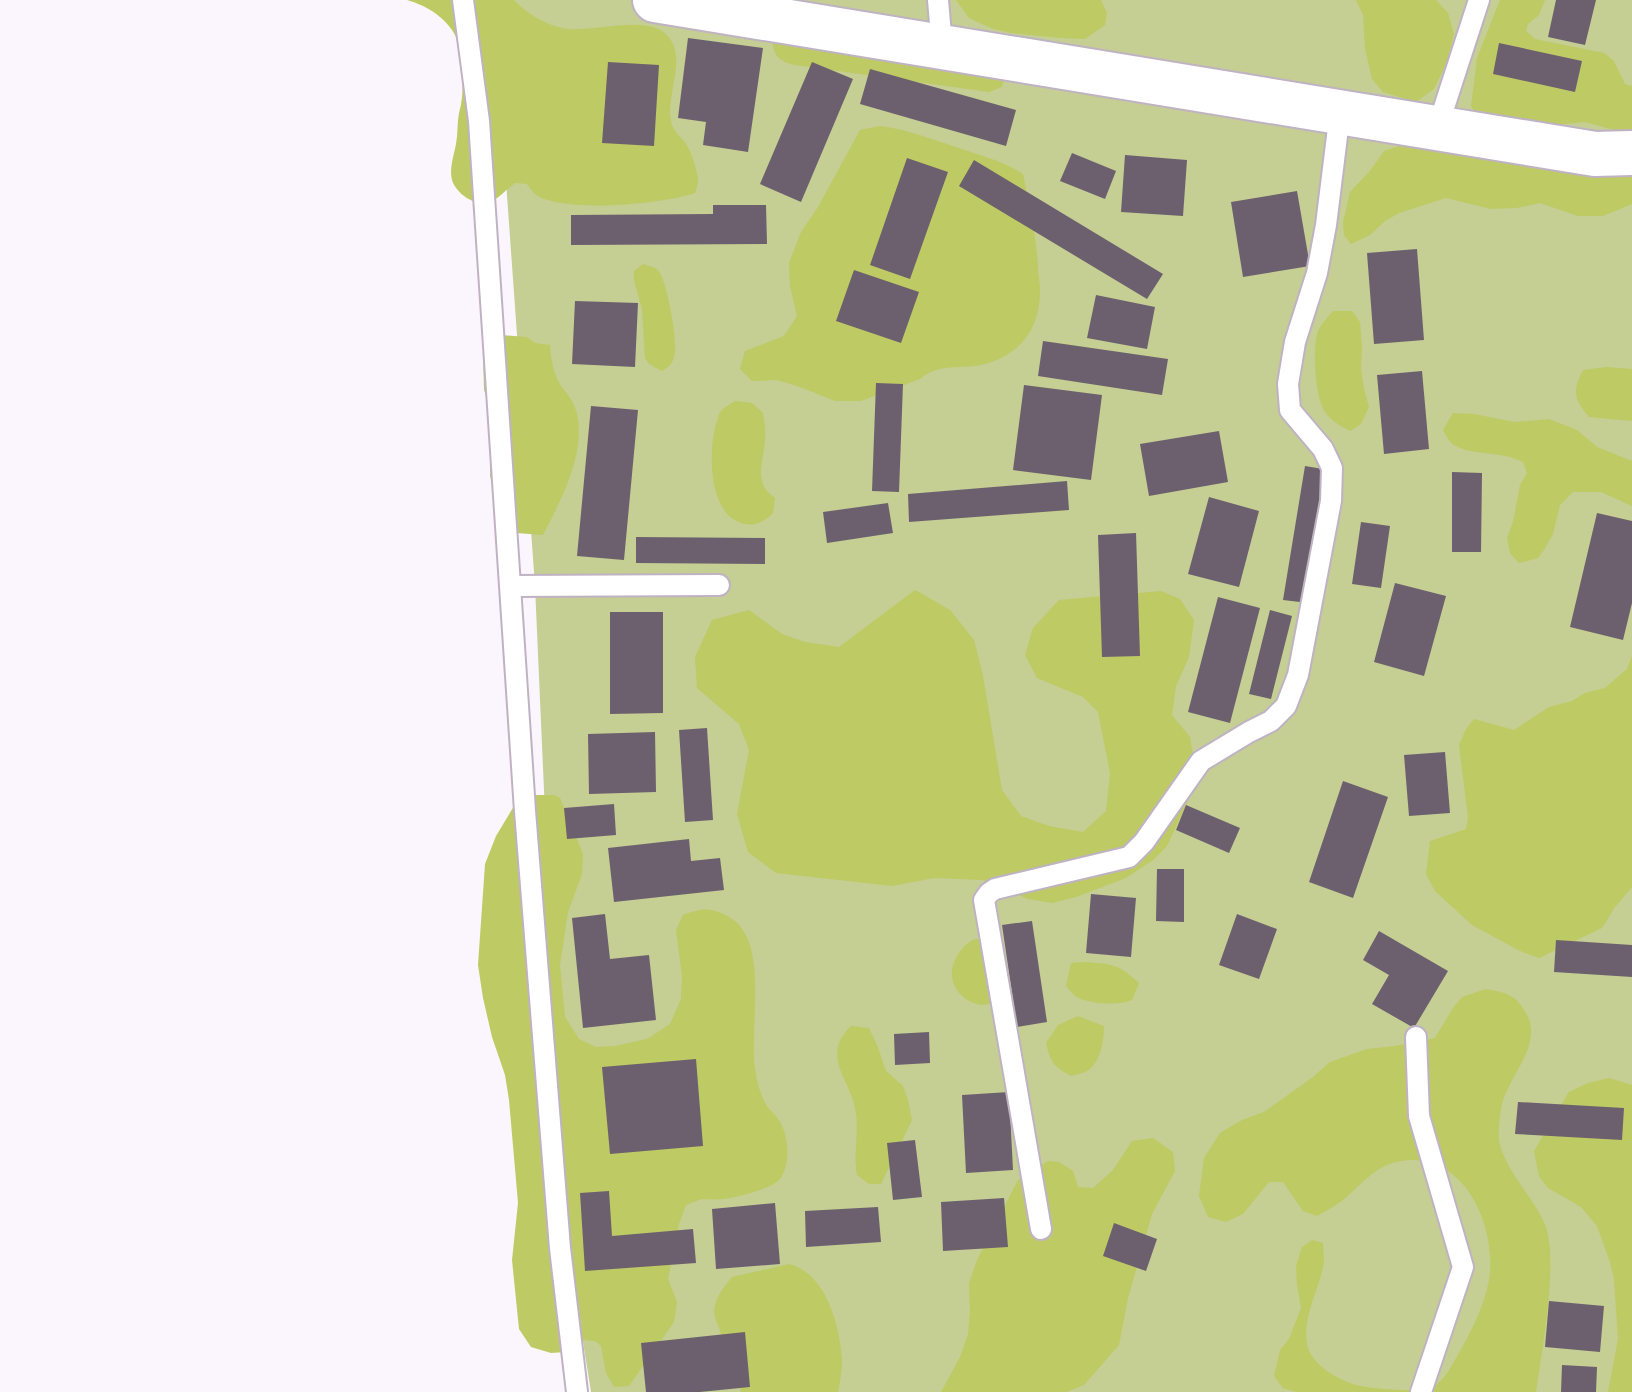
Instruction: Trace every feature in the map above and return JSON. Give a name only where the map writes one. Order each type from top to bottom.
[{"type":"main road","points":[[655,0],[1595,154],[1632,153]]},
{"type":"lane","points":[[463,0],[479,121],[525,811],[560,1248],[577,1392]]},
{"type":"lane","points":[[938,0],[942,47]]},
{"type":"lane","points":[[1437,129],[1479,0]]},
{"type":"lane","points":[[1041,1229],[984,900],[995,889],[1129,857],[1144,842],[1201,761],[1271,721],[1286,706],[1298,675],[1307,631],[1331,501],[1332,468],[1323,449],[1290,410],[1288,384],[1295,342],[1317,273],[1340,112]]},
{"type":"lane","points":[[511,586],[719,585]]},
{"type":"lane","points":[[1416,1037],[1419,1116],[1463,1267],[1421,1392]]},
{"type":"green space","points":[[407,0],[514,0],[536,17],[562,28],[638,25],[664,32],[672,42],[676,61],[671,121],[674,130],[686,144],[697,172],[695,193],[638,203],[567,204],[535,194],[527,184],[515,183],[491,202],[480,203],[468,198],[454,185],[451,176],[462,92],[459,44],[443,20],[423,6]]},
{"type":"green space","points":[[493,0],[1632,0],[1632,1392],[591,1392],[580,1323],[557,1085],[535,586]]},
{"type":"green space","points":[[956,0],[1101,0],[1107,13],[1105,25],[1085,39],[1061,38],[993,29],[969,18]]},
{"type":"green space","points":[[1356,0],[1436,0],[1448,13],[1454,34],[1447,62],[1434,89],[1416,102],[1383,92],[1372,79],[1365,48],[1363,15]]},
{"type":"green space","points":[[1500,0],[1545,0],[1539,15],[1528,24],[1526,31],[1535,39],[1604,53],[1614,61],[1625,84],[1632,86],[1632,135],[1585,122],[1533,127],[1478,118],[1471,106],[1477,58]]},
{"type":"green space","points":[[772,39],[1005,77],[1002,87],[989,92],[795,65],[778,57]]},
{"type":"green space","points":[[880,126],[917,134],[980,155],[1023,174],[1034,231],[1040,288],[1032,328],[1018,346],[998,360],[977,366],[935,370],[920,379],[861,401],[835,401],[777,380],[752,381],[740,369],[745,351],[784,336],[797,316],[790,286],[789,263],[801,232],[860,130]]},
{"type":"green space","points":[[1408,143],[1507,162],[1576,161],[1632,166],[1632,204],[1603,216],[1578,216],[1540,203],[1491,209],[1446,198],[1399,213],[1370,235],[1351,244],[1344,235],[1343,223],[1350,192],[1384,151]]},
{"type":"green space","points":[[643,264],[660,273],[672,315],[674,357],[670,366],[662,371],[645,358],[642,309],[634,280],[634,271]]},
{"type":"green space","points":[[1333,311],[1352,311],[1360,322],[1361,368],[1369,407],[1361,424],[1350,431],[1325,412],[1317,384],[1316,339],[1319,328]]},
{"type":"green space","points":[[502,335],[527,337],[535,343],[550,345],[556,376],[578,417],[577,452],[572,470],[543,535],[516,533],[500,511],[490,476],[491,410],[484,390],[483,353]]},
{"type":"green space","points":[[1606,367],[1632,369],[1632,421],[1589,417],[1580,405],[1576,389],[1583,370]]},
{"type":"green space","points":[[735,401],[752,403],[763,413],[765,436],[761,479],[775,498],[773,513],[764,521],[753,524],[733,519],[717,497],[714,482],[712,450],[716,424],[720,412]]},
{"type":"green space","points":[[1453,413],[1514,422],[1549,419],[1577,430],[1597,447],[1632,461],[1632,506],[1601,492],[1573,492],[1560,505],[1553,534],[1538,558],[1519,563],[1510,553],[1507,538],[1520,485],[1527,473],[1523,462],[1454,445],[1443,430]]},
{"type":"green space","points":[[915,590],[950,610],[974,640],[1002,790],[1021,816],[1049,826],[1083,832],[1106,811],[1110,773],[1098,712],[1083,697],[1037,678],[1025,655],[1033,628],[1059,600],[1161,591],[1180,599],[1194,620],[1189,657],[1176,686],[1172,715],[1190,737],[1197,781],[1167,846],[1153,860],[1126,878],[1052,903],[1028,899],[983,880],[934,878],[892,886],[776,873],[748,852],[737,814],[749,750],[739,724],[697,688],[695,657],[712,620],[749,610],[782,634],[805,642],[839,647]]},
{"type":"green space","points":[[1632,656],[1632,887],[1602,928],[1539,958],[1472,925],[1435,891],[1426,874],[1430,841],[1466,829],[1468,817],[1459,745],[1474,719],[1514,730],[1549,707],[1605,688],[1627,669]]},
{"type":"green space","points":[[531,795],[560,798],[583,854],[582,874],[568,912],[560,965],[565,1017],[579,1039],[596,1047],[615,1046],[647,1039],[670,1024],[681,999],[682,976],[676,930],[683,915],[706,910],[729,917],[742,929],[754,966],[754,1056],[759,1089],[780,1122],[787,1143],[783,1174],[775,1183],[743,1195],[703,1199],[686,1205],[668,1279],[677,1302],[674,1322],[629,1386],[614,1387],[606,1373],[601,1346],[595,1341],[573,1339],[566,1352],[551,1353],[531,1347],[519,1329],[512,1260],[518,1203],[509,1100],[483,998],[478,965],[485,864],[496,836],[514,806]]},
{"type":"green space","points":[[985,938],[995,1002],[982,1005],[962,996],[954,984],[952,972],[964,946],[973,940]]},
{"type":"green space","points":[[1071,963],[1114,966],[1131,976],[1139,983],[1132,1000],[1103,1003],[1075,996],[1066,986]]},
{"type":"green space","points":[[1486,989],[1514,998],[1526,1013],[1530,1025],[1528,1048],[1502,1104],[1499,1141],[1508,1164],[1541,1216],[1549,1243],[1548,1308],[1536,1392],[1296,1392],[1283,1388],[1274,1376],[1280,1350],[1289,1339],[1301,1308],[1296,1266],[1302,1247],[1312,1240],[1323,1243],[1324,1258],[1306,1334],[1313,1358],[1333,1375],[1349,1383],[1392,1390],[1434,1387],[1450,1369],[1468,1336],[1487,1289],[1490,1259],[1488,1236],[1481,1215],[1471,1195],[1457,1178],[1440,1166],[1420,1161],[1389,1164],[1317,1216],[1303,1211],[1283,1182],[1269,1182],[1243,1214],[1226,1222],[1208,1217],[1199,1196],[1204,1158],[1220,1133],[1264,1112],[1330,1062],[1367,1049],[1435,1038],[1462,997]]},
{"type":"green space","points":[[1078,1016],[1104,1026],[1103,1037],[1094,1065],[1086,1072],[1071,1076],[1054,1063],[1046,1043],[1058,1025]]},
{"type":"green space","points":[[851,1026],[869,1028],[886,1071],[903,1086],[912,1120],[881,1184],[869,1184],[857,1175],[856,1113],[837,1058],[842,1037]]},
{"type":"green space","points":[[1609,1078],[1632,1085],[1632,1392],[1608,1392],[1618,1339],[1614,1279],[1597,1226],[1581,1207],[1548,1188],[1539,1176],[1534,1151],[1569,1092]]},
{"type":"green space","points":[[1153,1138],[1173,1152],[1175,1171],[1152,1214],[1128,1298],[1119,1345],[1084,1385],[1067,1392],[941,1392],[960,1357],[968,1334],[969,1283],[977,1260],[1018,1180],[1048,1161],[1059,1162],[1073,1171],[1078,1187],[1093,1188],[1113,1170],[1132,1141]]},
{"type":"green space","points":[[789,1264],[813,1278],[829,1303],[841,1346],[838,1392],[741,1392],[715,1318],[715,1305],[732,1277]]},
{"type":"building","points":[[1556,0],[1596,0],[1585,45],[1548,37]]},
{"type":"building","points":[[688,38],[763,48],[748,152],[703,145],[706,122],[678,118]]},
{"type":"building","points":[[1499,43],[1582,61],[1575,92],[1493,74]]},
{"type":"building","points":[[608,62],[659,65],[654,146],[602,143]]},
{"type":"building","points":[[812,62],[853,79],[801,202],[760,184]]},
{"type":"building","points":[[870,69],[1016,110],[1006,146],[860,104]]},
{"type":"building","points":[[1072,153],[1116,171],[1105,199],[1060,181]]},
{"type":"building","points":[[1125,155],[1187,160],[1183,216],[1121,212]]},
{"type":"building","points":[[907,158],[948,172],[910,279],[870,265]]},
{"type":"building","points":[[974,160],[1163,274],[1147,299],[959,186]]},
{"type":"building","points":[[1297,191],[1310,266],[1243,277],[1231,202]]},
{"type":"building","points":[[713,205],[766,205],[767,244],[571,245],[571,215],[713,214]]},
{"type":"building","points":[[1417,249],[1424,340],[1374,344],[1367,253]]},
{"type":"building","points":[[854,270],[919,292],[901,343],[836,321]]},
{"type":"building","points":[[1096,295],[1155,307],[1147,349],[1087,338]]},
{"type":"building","points":[[575,301],[638,303],[635,367],[572,364]]},
{"type":"building","points":[[1043,341],[1168,359],[1162,395],[1038,376]]},
{"type":"building","points":[[1422,371],[1429,449],[1384,454],[1377,375]]},
{"type":"building","points":[[876,383],[903,384],[899,492],[872,491]]},
{"type":"building","points":[[1024,385],[1102,395],[1091,480],[1013,470]]},
{"type":"building","points":[[591,406],[638,410],[624,560],[577,556]]},
{"type":"building","points":[[1219,431],[1228,482],[1149,496],[1140,444]]},
{"type":"building","points":[[1305,466],[1329,470],[1308,603],[1283,600]]},
{"type":"building","points":[[1452,472],[1482,473],[1481,552],[1452,552]]},
{"type":"building","points":[[1067,481],[1069,510],[909,522],[908,494]]},
{"type":"building","points":[[1209,497],[1259,511],[1239,587],[1188,574]]},
{"type":"building","points":[[888,503],[893,533],[827,543],[823,512]]},
{"type":"building","points":[[1597,513],[1632,521],[1632,603],[1623,640],[1570,627]]},
{"type":"building","points":[[1361,522],[1390,526],[1381,588],[1352,584]]},
{"type":"building","points":[[1136,533],[1140,656],[1102,657],[1098,535]]},
{"type":"building","points":[[636,537],[765,538],[765,564],[636,563]]},
{"type":"building","points":[[1395,583],[1446,596],[1424,676],[1374,662]]},
{"type":"building","points":[[1218,597],[1260,608],[1230,723],[1188,712]]},
{"type":"building","points":[[1270,610],[1292,616],[1271,699],[1249,694]]},
{"type":"building","points":[[610,612],[663,612],[663,713],[610,714]]},
{"type":"building","points":[[707,728],[713,820],[685,822],[679,730]]},
{"type":"building","points":[[655,732],[656,792],[589,794],[588,734]]},
{"type":"building","points":[[1445,752],[1450,813],[1409,816],[1404,755]]},
{"type":"building","points":[[1343,781],[1388,797],[1353,898],[1309,882]]},
{"type":"building","points":[[614,804],[616,835],[567,839],[564,808]]},
{"type":"building","points":[[1186,805],[1240,828],[1229,853],[1176,830]]},
{"type":"building","points":[[689,839],[691,861],[720,858],[724,890],[614,902],[608,848]]},
{"type":"building","points":[[1157,869],[1184,869],[1184,922],[1156,921]]},
{"type":"building","points":[[1091,894],[1136,898],[1131,957],[1086,953]]},
{"type":"building","points":[[605,914],[610,959],[649,955],[656,1020],[583,1028],[572,918]]},
{"type":"building","points":[[1237,914],[1277,929],[1259,979],[1219,965]]},
{"type":"building","points":[[1032,921],[1047,1022],[1017,1027],[1002,925]]},
{"type":"building","points":[[1379,931],[1448,971],[1414,1028],[1372,1004],[1389,975],[1363,960]]},
{"type":"building","points":[[1556,940],[1632,945],[1632,977],[1554,972]]},
{"type":"building","points":[[929,1032],[930,1063],[895,1065],[894,1034]]},
{"type":"building","points":[[696,1059],[703,1146],[610,1154],[602,1067]]},
{"type":"building","points":[[1009,1092],[1013,1170],[966,1173],[962,1095]]},
{"type":"building","points":[[1518,1102],[1624,1108],[1622,1140],[1515,1134]]},
{"type":"building","points":[[915,1140],[922,1197],[893,1200],[887,1143]]},
{"type":"building","points":[[609,1191],[612,1236],[693,1229],[696,1263],[585,1271],[580,1193]]},
{"type":"building","points":[[1004,1198],[1008,1247],[943,1251],[941,1202]]},
{"type":"building","points":[[775,1203],[780,1264],[716,1269],[712,1209]]},
{"type":"building","points":[[878,1207],[881,1242],[806,1247],[805,1211]]},
{"type":"building","points":[[1114,1223],[1157,1239],[1146,1271],[1103,1256]]},
{"type":"building","points":[[1549,1301],[1604,1306],[1600,1352],[1545,1347]]},
{"type":"building","points":[[745,1332],[750,1387],[700,1392],[646,1392],[641,1343]]},
{"type":"building","points":[[1562,1365],[1597,1367],[1596,1392],[1561,1392]]}]
